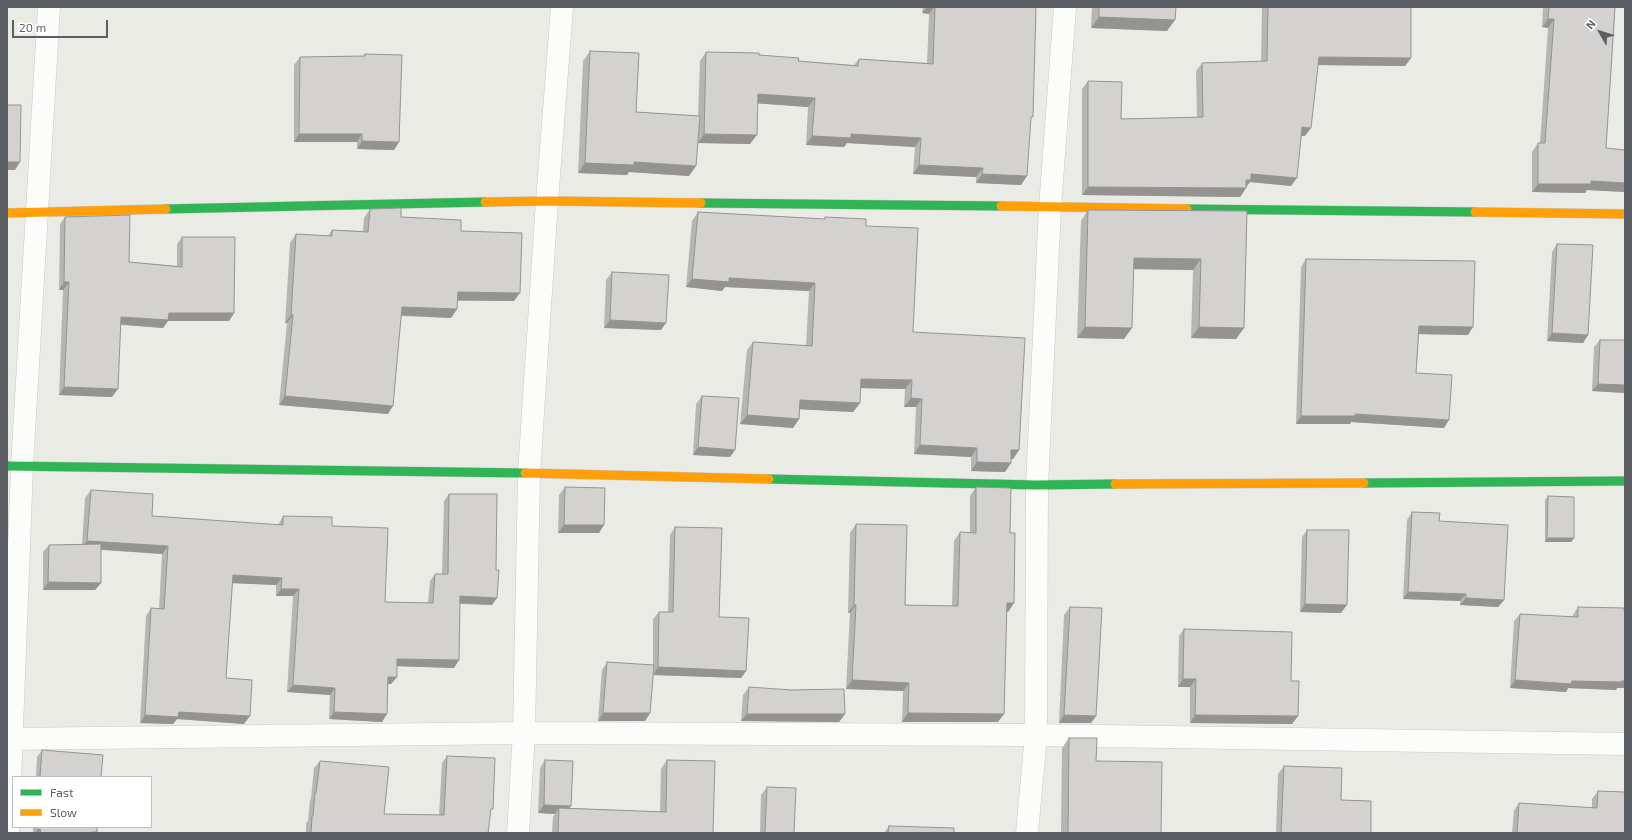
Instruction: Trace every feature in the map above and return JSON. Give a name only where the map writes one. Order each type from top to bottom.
[{"type":"street","points":[[8,833],[15,467],[36,214],[49,7]]},
{"type":"street","points":[[518,833],[524,732],[529,473],[547,201],[562,7]]},
{"type":"street","points":[[1028,833],[1036,735],[1037,485],[1050,207],[1064,7]]},
{"type":"street","points":[[7,213],[36,214],[547,201],[1625,214]]},
{"type":"street","points":[[15,467],[529,473],[1037,485],[1625,481]]},
{"type":"street","points":[[10,739],[524,732],[1036,735],[1625,744]]},
{"type":"building","points":[[935,7],[1036,7],[1033,117],[1031,117],[1027,176],[982,174],[983,168],[919,165],[921,138],[851,134],[851,138],[812,136],[815,98],[758,94],[757,135],[704,134],[706,52],[759,53],[759,55],[799,58],[798,61],[858,66],[859,59],[933,64]]},
{"type":"building","points":[[1099,7],[1176,7],[1175,20],[1099,17]]},
{"type":"building","points":[[1268,7],[1411,7],[1411,58],[1319,57],[1311,128],[1302,127],[1297,178],[1251,174],[1251,180],[1246,180],[1246,188],[1088,187],[1088,81],[1122,82],[1121,119],[1203,117],[1202,63],[1267,61]]},
{"type":"building","points":[[1549,7],[1615,7],[1606,148],[1625,150],[1625,183],[1591,181],[1591,184],[1538,184],[1538,143],[1545,143],[1554,19],[1548,19]]},
{"type":"building","points":[[590,51],[639,53],[636,112],[700,116],[696,166],[634,162],[634,165],[585,163]]},
{"type":"building","points":[[365,54],[402,55],[399,142],[362,141],[362,134],[299,134],[300,57],[365,56]]},
{"type":"building","points":[[7,105],[21,105],[20,162],[7,162]]},
{"type":"building","points":[[401,208],[401,217],[461,220],[461,231],[522,233],[520,293],[458,292],[457,309],[402,307],[393,406],[285,396],[293,315],[291,315],[296,234],[332,236],[332,230],[368,232],[370,209]]},
{"type":"building","points":[[1088,210],[1247,211],[1244,328],[1199,327],[1201,259],[1134,258],[1132,328],[1085,327]]},
{"type":"building","points":[[698,212],[825,219],[825,217],[866,219],[866,226],[918,228],[913,332],[1025,338],[1019,450],[1011,450],[1011,463],[977,462],[977,448],[920,445],[922,399],[911,398],[912,380],[861,379],[860,403],[800,400],[799,419],[747,415],[753,342],[812,346],[815,283],[729,278],[729,282],[692,279]]},
{"type":"building","points":[[130,215],[129,262],[182,267],[182,237],[235,237],[234,313],[169,313],[168,320],[121,317],[118,389],[64,387],[69,282],[64,282],[65,217]]},
{"type":"building","points":[[1557,244],[1593,245],[1588,335],[1552,333]]},
{"type":"building","points":[[1306,259],[1475,261],[1473,327],[1419,326],[1416,373],[1452,375],[1449,420],[1355,414],[1355,416],[1301,416]]},
{"type":"building","points":[[612,272],[669,275],[666,323],[610,320]]},
{"type":"building","points":[[1600,340],[1625,340],[1625,385],[1598,384]]},
{"type":"building","points":[[702,396],[739,398],[735,450],[698,447]]},
{"type":"building","points":[[565,487],[605,488],[604,525],[564,525]]},
{"type":"building","points":[[976,487],[1011,488],[1010,533],[1015,533],[1014,603],[1007,603],[1004,714],[908,713],[909,683],[852,680],[856,605],[854,605],[856,524],[907,525],[905,605],[958,606],[960,532],[976,533]]},
{"type":"building","points":[[91,490],[153,494],[152,516],[283,525],[283,516],[332,517],[332,526],[388,528],[385,602],[433,603],[435,574],[448,574],[449,494],[497,494],[496,570],[499,570],[497,598],[460,596],[459,660],[397,659],[397,677],[388,677],[387,714],[334,712],[335,688],[293,685],[299,589],[281,589],[282,578],[233,575],[226,678],[252,680],[250,716],[179,712],[178,717],[145,715],[151,608],[164,609],[168,546],[87,541]]},
{"type":"building","points":[[1548,496],[1574,497],[1574,538],[1547,538]]},
{"type":"building","points":[[1412,512],[1440,513],[1439,521],[1508,525],[1504,600],[1466,598],[1466,594],[1408,592]]},
{"type":"building","points":[[675,527],[722,528],[719,617],[749,618],[746,671],[658,667],[659,612],[673,612]]},
{"type":"building","points":[[1307,530],[1349,530],[1347,605],[1305,604]]},
{"type":"building","points":[[101,544],[101,583],[48,582],[49,545]]},
{"type":"building","points":[[1070,607],[1102,608],[1096,716],[1064,715]]},
{"type":"building","points":[[1578,607],[1624,608],[1625,681],[1572,681],[1571,684],[1515,680],[1520,614],[1578,617]]},
{"type":"building","points":[[1184,629],[1292,632],[1291,681],[1299,681],[1298,716],[1195,715],[1196,679],[1183,679]]},
{"type":"building","points":[[607,662],[654,665],[650,713],[603,713]]},
{"type":"building","points":[[749,687],[792,690],[844,689],[845,714],[747,714]]},
{"type":"building","points":[[1069,738],[1097,738],[1096,761],[1162,762],[1161,833],[1068,833]]},
{"type":"building","points":[[42,750],[103,755],[101,776],[40,776]]},
{"type":"building","points":[[447,756],[495,758],[493,809],[491,809],[488,833],[311,833],[320,761],[389,767],[384,814],[444,815]]},
{"type":"building","points":[[545,760],[573,761],[571,806],[544,805]]},
{"type":"building","points":[[667,760],[715,761],[713,833],[558,833],[559,808],[666,812]]},
{"type":"building","points":[[1284,766],[1342,768],[1341,800],[1371,801],[1371,833],[1281,833]]},
{"type":"building","points":[[767,787],[796,788],[794,833],[765,833]]},
{"type":"building","points":[[1598,791],[1625,792],[1625,833],[1517,833],[1519,803],[1597,808]]},
{"type":"building","points":[[889,826],[954,828],[954,833],[888,833]]},
{"type":"building","points":[[97,828],[97,832],[40,833],[41,830],[38,829]]},
{"type":"traffic: fast","points":[[166,209],[485,202]]},
{"type":"traffic: fast","points":[[701,203],[1001,206]]},
{"type":"traffic: fast","points":[[1187,209],[1475,212]]},
{"type":"traffic: fast","points":[[7,466],[525,473]]},
{"type":"traffic: fast","points":[[769,479],[1037,485],[1115,484]]},
{"type":"traffic: fast","points":[[1364,483],[1625,481]]},
{"type":"traffic: slow","points":[[485,202],[547,201],[701,203]]},
{"type":"traffic: slow","points":[[1001,206],[1187,209]]},
{"type":"traffic: slow","points":[[7,213],[166,209]]},
{"type":"traffic: slow","points":[[1475,212],[1625,214]]},
{"type":"traffic: slow","points":[[525,473],[769,479]]},
{"type":"traffic: slow","points":[[1115,484],[1364,483]]}]
